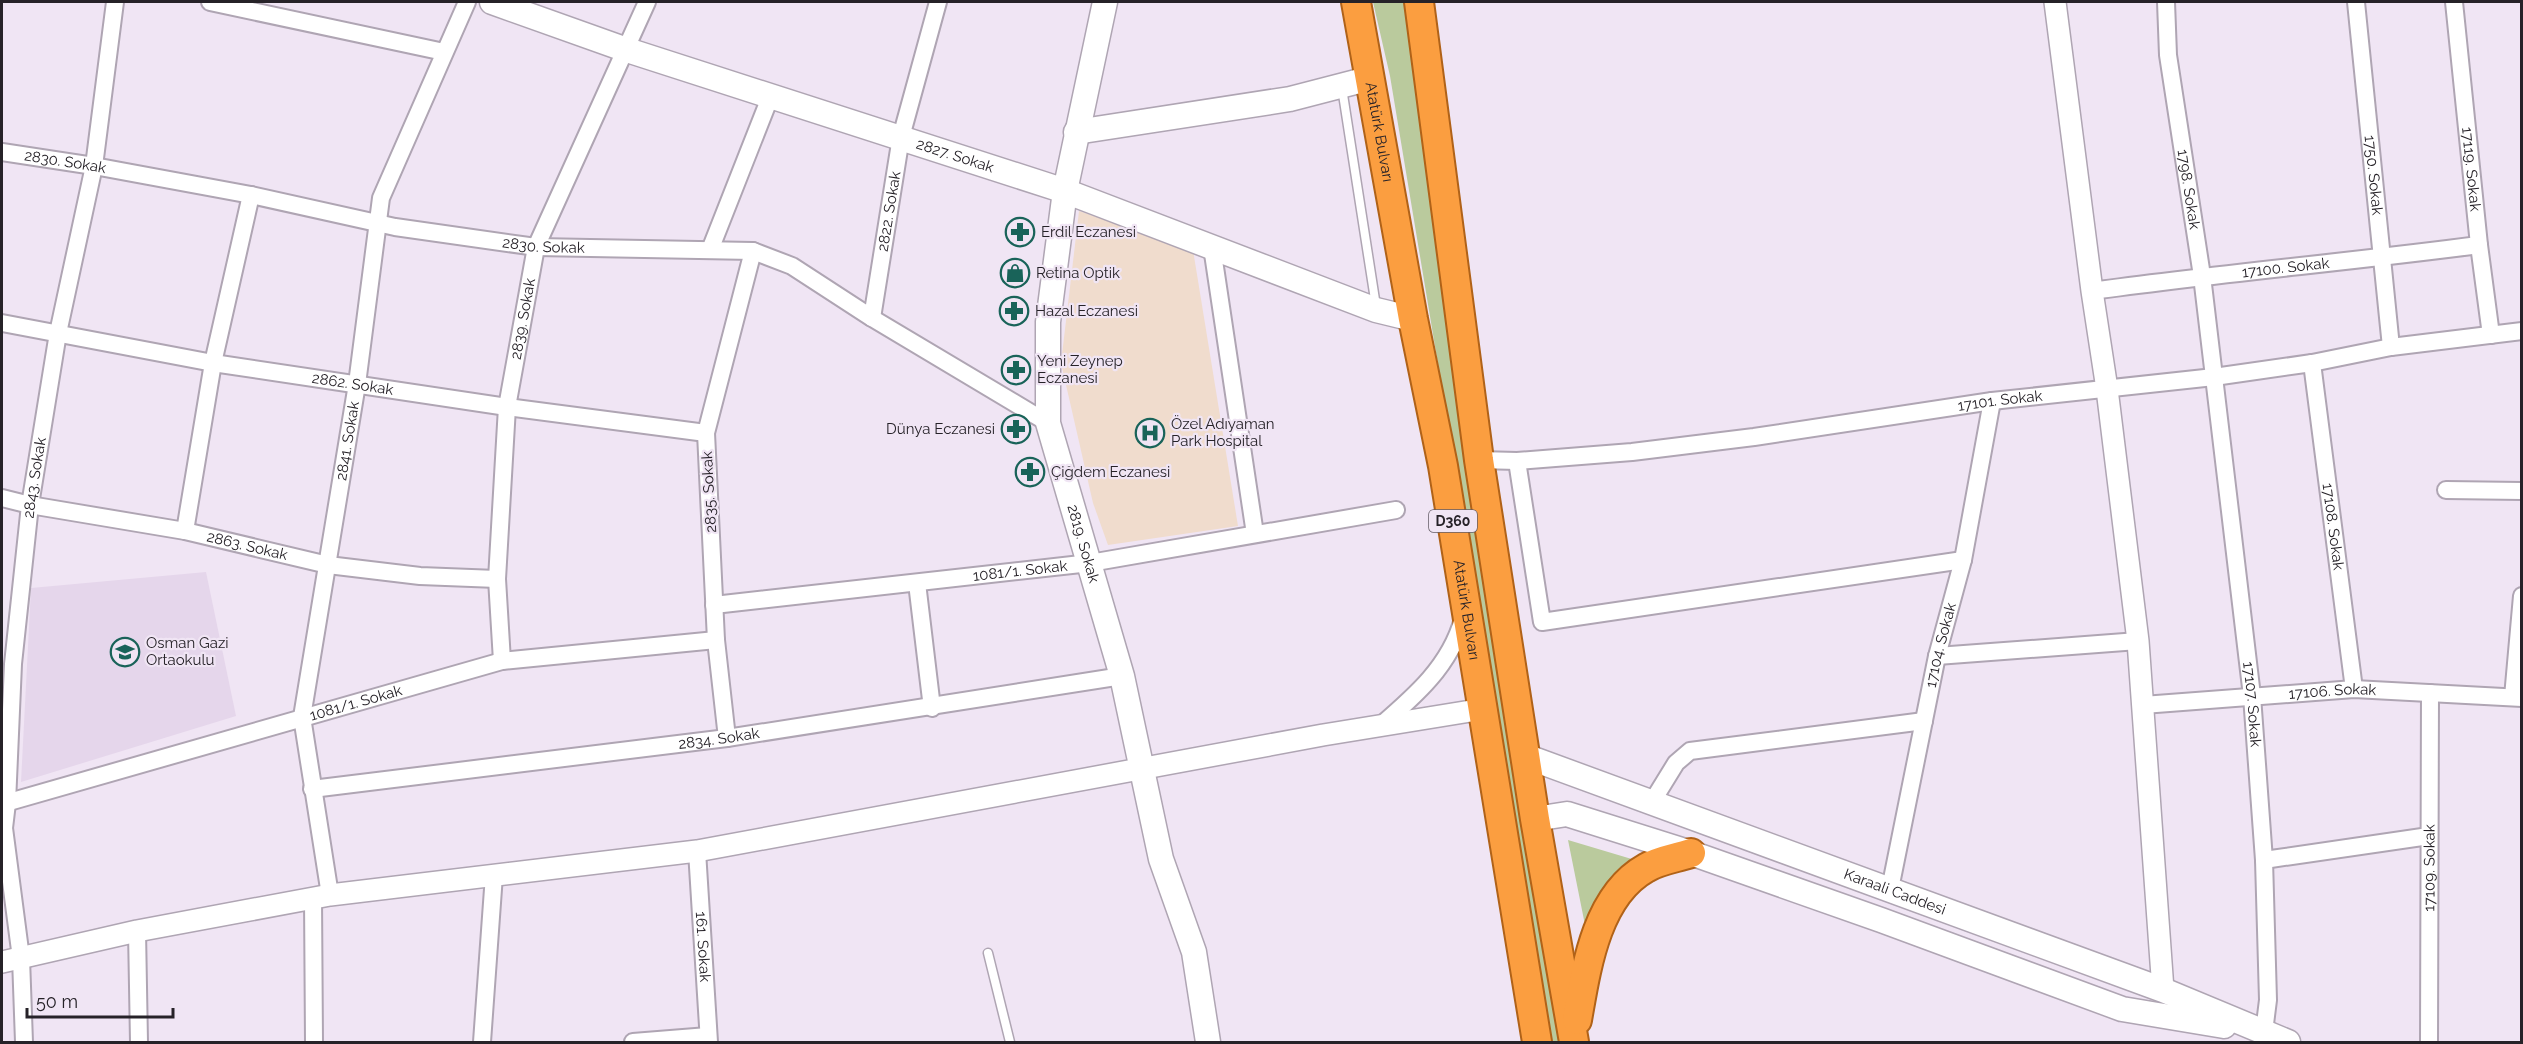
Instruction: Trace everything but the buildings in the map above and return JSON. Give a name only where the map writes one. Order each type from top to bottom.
[{"type":"highway","name":"Atatürk Bulvarı","points":[[1356,2],[1413,319],[1443,465],[1537,1042]]},
{"type":"highway","name":"D360","points":[[1419,2],[1479,460],[1535,819],[1574,1041]]},
{"type":"highway","points":[[1574,1041],[1591,950],[1616,898],[1627,883],[1647,867],[1690,853]]},
{"type":"main road","name":"2827. Sokak","points":[[492,2],[624,49],[1065,191],[1376,310],[1413,319]]},
{"type":"main road","name":"2819. Sokak","points":[[1105,2],[1065,191],[1048,322],[1048,423],[1122,676],[1161,859],[1194,952],[1208,1042]]},
{"type":"main road","points":[[1076,132],[1290,99],[1371,78]]},
{"type":"main road","name":"Karaali Caddesi","points":[[1525,756],[2163,990],[2288,1042]]},
{"type":"main road","name":"Karaali Caddesi","points":[[1535,819],[1567,814],[1690,853],[1881,920],[2122,1009],[2264,1032]]},
{"type":"street","name":"2843. Sokak","points":[[24,1042],[11,960],[4,828],[7,664],[58,333],[94,166],[115,2]]},
{"type":"street","points":[[210,2],[444,52]]},
{"type":"street","name":"2841. Sokak","points":[[314,1042],[321,896],[312,789],[302,717],[357,384],[381,198],[467,2]]},
{"type":"street","name":"2839. Sokak","points":[[502,661],[497,579],[507,407],[536,247],[646,2]]},
{"type":"street","name":"2822. Sokak","points":[[872,318],[901,137],[938,2]]},
{"type":"street","points":[[2055,2],[2092,291],[2108,389],[2138,641],[2163,990]]},
{"type":"street","name":"1798. Sokak","points":[[2166,2],[2168,56],[2202,276],[2214,377]]},
{"type":"street","name":"1750. Sokak","points":[[2356,2],[2391,348]]},
{"type":"street","name":"17119. Sokak","points":[[2454,2],[2479,245],[2491,335]]},
{"type":"street","points":[[710,250],[771,95]]},
{"type":"street","name":"2830. Sokak","points":[[2,152],[94,166],[251,195],[395,227],[536,247],[753,251],[792,266],[872,318],[1048,423]]},
{"type":"street","points":[[185,531],[213,363],[251,195]]},
{"type":"street","name":"17100. Sokak","points":[[2092,291],[2202,276],[2382,258],[2479,245]]},
{"type":"street","points":[[1212,247],[1255,534]]},
{"type":"street","name":"2835. Sokak","points":[[727,738],[716,640],[706,434],[753,251]]},
{"type":"street","name":"2862. Sokak","points":[[2,322],[213,363],[706,434]]},
{"type":"street","name":"17101. Sokak","points":[[1479,460],[1517,461],[1632,452],[1754,437],[1992,401],[2214,377],[2312,363],[2391,348],[2522,331]]},
{"type":"street","name":"17108. Sokak","points":[[2312,363],[2354,689]]},
{"type":"street","name":"17107. Sokak","points":[[2214,377],[2252,696],[2264,860],[2268,1000],[2264,1032]]},
{"type":"street","name":"17104. Sokak","points":[[1890,889],[1937,656],[1963,560],[1992,401]]},
{"type":"street","points":[[1517,461],[1542,621],[1963,560]]},
{"type":"street","points":[[2446,490],[2522,491]]},
{"type":"street","name":"2863. Sokak","points":[[2,498],[30,505],[185,531],[328,565],[420,576],[497,579]]},
{"type":"street","name":"1081/1. Sokak","points":[[714,604],[1090,563],[1396,510]]},
{"type":"street","points":[[918,583],[932,708]]},
{"type":"street","points":[[2517,698],[2522,596]]},
{"type":"street","points":[[1379,727],[1412,699],[1436,672],[1458,640],[1467,607]]},
{"type":"street","name":"1081/1. Sokak","points":[[4,804],[502,661],[716,640]]},
{"type":"street","points":[[1937,656],[2138,641]]},
{"type":"street","name":"2834. Sokak","points":[[312,789],[727,738],[932,708],[1122,676]]},
{"type":"street","name":"17106. Sokak","points":[[2143,705],[2354,689],[2517,698]]},
{"type":"street","name":"17109. Sokak","points":[[2429,1042],[2430,693]]},
{"type":"street","points":[[11,960],[137,932],[321,896],[697,851],[1483,709]]},
{"type":"street","points":[[1652,802],[1676,763],[1690,752],[1924,721]]},
{"type":"street","points":[[2264,860],[2430,836]]},
{"type":"street","name":"161. Sokak","points":[[697,851],[708,1039]]},
{"type":"street","points":[[482,1042],[494,875]]},
{"type":"street","points":[[137,932],[139,1042]]},
{"type":"street","points":[[633,1042],[708,1039]]},
{"type":"lane","points":[[1342,87],[1376,310]]},
{"type":"lane","points":[[988,953],[1010,1042]]},
{"type":"shaded area","name":"Özel Adıyaman Park Hospital","points":[[1079,211],[1193,250],[1238,526],[1108,545],[1093,503],[1061,363]]},
{"type":"shaded area","name":"Osman Gazi Ortaokulu","points":[[206,572],[236,716],[21,782],[31,588]]},
{"type":"green space","points":[[1373,2],[1404,2],[1495,653],[1559,1042],[1552,1042],[1538,965],[1390,76]]},
{"type":"green space","points":[[1568,840],[1635,860],[1604,890],[1585,925]]},
{"type":"place","name":"Erdil Eczanesi","points":[[1020,232]]},
{"type":"place","name":"Retina Optik","points":[[1015,273]]},
{"type":"place","name":"Hazal Eczanesi","points":[[1014,311]]},
{"type":"place","name":"Yeni Zeynep Eczanesi","points":[[1016,370]]},
{"type":"place","name":"Dünya Eczanesi","points":[[1016,429]]},
{"type":"place","name":"Özel Adıyaman Park Hospital","points":[[1150,433]]},
{"type":"place","name":"Çiğdem Eczanesi","points":[[1030,472]]},
{"type":"place","name":"Osman Gazi Ortaokulu","points":[[125,652]]}]
